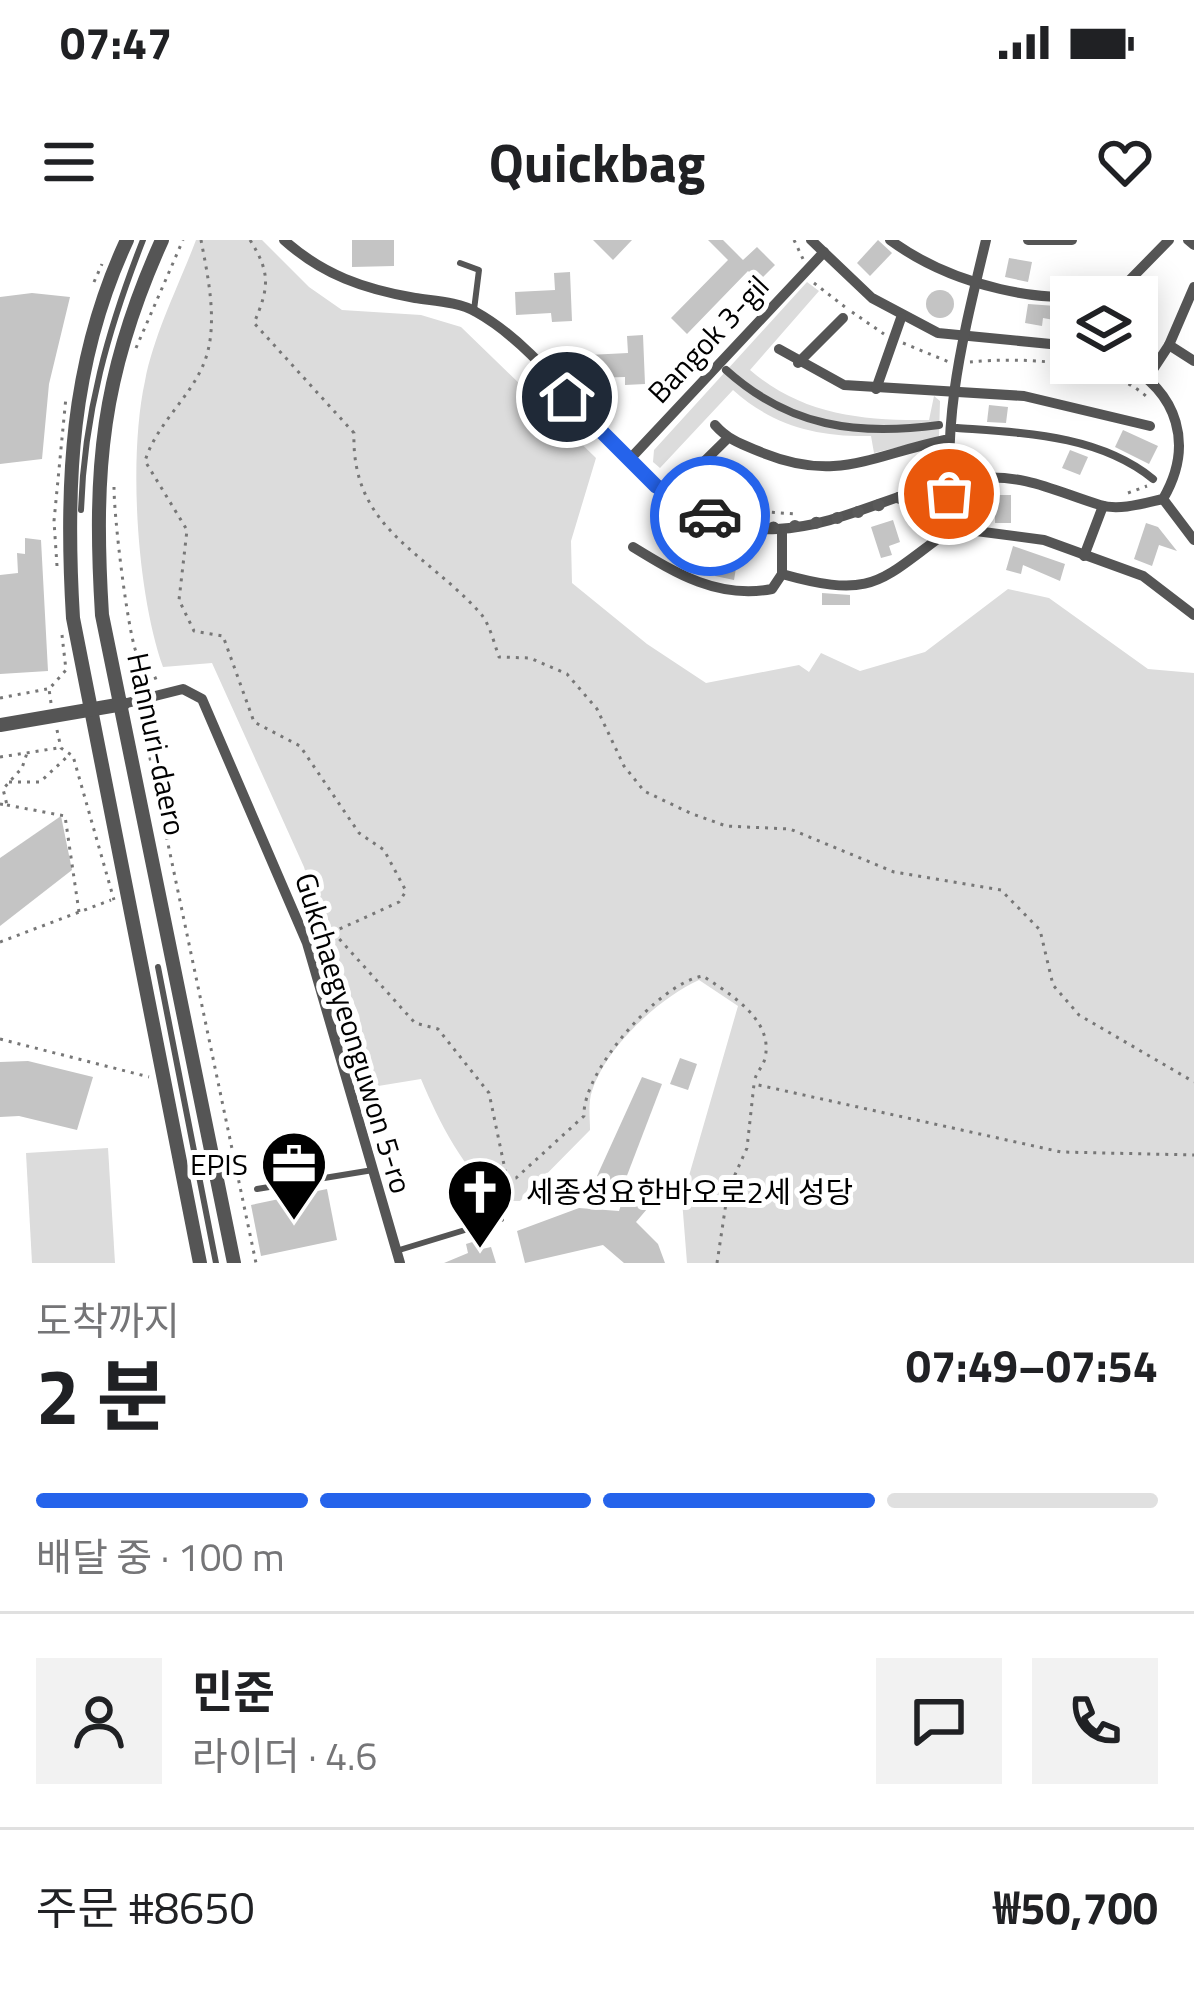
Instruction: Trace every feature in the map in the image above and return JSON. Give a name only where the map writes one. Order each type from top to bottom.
[{"type":"street","name":"Hannuri-daero","points":[[127,240],[90,341],[73,421],[67,520],[73,618],[200,1263]]},
{"type":"street","name":"Hannuri-daero","points":[[162,240],[118,348],[102,424],[96,520],[102,615],[234,1263]]},
{"type":"street","points":[[284,240],[337,277],[474,310],[506,333],[629,460],[671,494],[717,519],[751,530],[782,530],[882,504],[945,480],[1004,476],[1049,484],[1103,506],[1163,499],[1184,471],[1188,426],[1174,401],[1156,384]]},
{"type":"street","points":[[811,240],[901,317],[938,333],[1050,344]]},
{"type":"street","points":[[890,240],[928,265],[976,283],[1046,293],[1108,293],[1131,281],[1168,240]]},
{"type":"street","points":[[953,527],[945,480],[945,440],[961,336],[986,240]]},
{"type":"street","points":[[1028,240],[1072,240]]},
{"type":"street","name":"Bangok 3-gil","points":[[629,460],[824,252]]},
{"type":"street","points":[[1158,361],[1194,287]]},
{"type":"street","points":[[876,389],[901,317]]},
{"type":"street","points":[[798,363],[843,318]]},
{"type":"street","points":[[1169,345],[1194,361]]},
{"type":"street","points":[[779,350],[844,385],[1071,404],[1150,426]]},
{"type":"street","points":[[726,370],[790,416],[889,432],[939,425]]},
{"type":"street","points":[[715,425],[727,439],[788,464],[829,470],[945,440]]},
{"type":"street","points":[[957,428],[1067,440],[1120,458],[1154,479]]},
{"type":"street","points":[[671,494],[727,439]]},
{"type":"street","points":[[1163,499],[1194,540]]},
{"type":"street","points":[[1084,556],[1103,506]]},
{"type":"street","points":[[782,574],[868,586],[885,580],[953,527],[1016,533],[1143,576],[1194,615]]},
{"type":"street","points":[[633,547],[670,570],[730,592],[772,589],[782,574],[782,530]]},
{"type":"street","name":"Gukchaegyeonguwon 5-ro","points":[[158,695],[183,689],[202,699],[307,944],[398,1257]]},
{"type":"street","points":[[0,725],[158,695]]},
{"type":"lane","points":[[81,510],[83,446],[100,357],[143,240]]},
{"type":"lane","points":[[460,263],[479,270],[474,310]]},
{"type":"lane","points":[[158,967],[215,1263]]},
{"type":"lane","points":[[257,1189],[373,1170]]},
{"type":"lane","points":[[398,1257],[501,1219]]},
{"type":"path","points":[[131,358],[183,240]]},
{"type":"path","points":[[201,240],[211,337],[203,366],[151,443],[146,461],[187,530],[179,600],[194,631],[223,636],[254,722],[300,746],[359,833],[383,850],[406,891],[399,902],[307,944]]},
{"type":"path","points":[[250,240],[265,264],[269,288],[254,323],[354,433],[353,465],[370,512],[484,617],[500,657],[530,658],[567,674],[597,709],[624,766],[644,790],[726,826],[790,829],[893,872],[1000,890],[1040,930],[1052,985],[1078,1015],[1194,1082]]},
{"type":"path","points":[[794,240],[803,257],[797,268],[802,273],[893,338],[957,363],[1018,360],[1072,368],[1132,384],[1156,405]]},
{"type":"path","points":[[114,472],[114,518],[137,655],[156,675],[158,695],[146,739],[256,1263]]},
{"type":"path","points":[[0,698],[49,689]]},
{"type":"path","points":[[0,757],[61,748]]},
{"type":"path","points":[[27,753],[3,789],[3,804],[65,816],[79,912]]},
{"type":"path","points":[[9,782],[40,782],[69,754]]},
{"type":"path","points":[[0,942],[114,899]]},
{"type":"path","points":[[333,932],[415,1023],[438,1029],[489,1093],[507,1179],[517,1178],[584,1116],[583,1094],[597,1071],[646,1011],[686,979],[703,976],[754,1014],[765,1036],[766,1060],[754,1084],[747,1148],[728,1190],[717,1263]]},
{"type":"path","points":[[0,1039],[151,1078]]},
{"type":"path","points":[[754,1084],[1061,1152],[1194,1155]]},
{"type":"shaded area","points":[[196,240],[262,240],[309,287],[342,310],[421,315],[461,327],[596,458],[571,541],[572,583],[647,644],[706,683],[799,665],[809,672],[821,653],[860,671],[925,652],[1008,589],[1049,598],[1148,669],[1194,673],[1194,1263],[687,1263],[682,1200],[738,1006],[699,980],[651,1012],[609,1057],[592,1091],[590,1130],[520,1201],[501,1201],[475,1175],[421,1079],[372,1087],[359,1015],[321,926],[304,867],[212,663],[163,667],[154,637],[138,526],[140,412],[154,345]]},
{"type":"shaded area","points":[[807,282],[819,291],[750,370],[791,397],[857,416],[929,420],[934,396],[940,401],[939,437],[874,453],[871,436],[797,427],[764,413],[733,390],[660,468],[653,462],[654,450]]},
{"type":"shaded area","points":[[108,1148],[115,1263],[32,1263],[26,1153]]},
{"type":"building","points":[[352,240],[394,240],[394,266],[352,267]]},
{"type":"building","points":[[593,240],[632,240],[613,260]]},
{"type":"building","points":[[708,240],[723,240],[743,260],[757,247],[775,265],[759,281],[748,271],[687,334],[671,318],[728,260]]},
{"type":"building","points":[[878,240],[892,253],[870,276],[857,263]]},
{"type":"building","points":[[1009,258],[1032,262],[1028,282],[1005,277]]},
{"type":"building","points":[[570,272],[572,321],[552,322],[551,313],[516,315],[515,292],[555,290],[554,273]]},
{"type":"building","points":[[940,290],[950,294],[954,304],[950,314],[940,318],[930,314],[926,304],[930,294]]},
{"type":"building","points":[[32,293],[70,297],[49,384],[42,459],[0,464],[0,297]]},
{"type":"building","points":[[1028,304],[1050,306],[1050,319],[1043,318],[1042,326],[1025,323]]},
{"type":"building","points":[[643,335],[645,384],[625,385],[625,377],[589,378],[588,355],[628,353],[627,336]]},
{"type":"building","points":[[989,405],[1008,407],[1006,423],[987,422]]},
{"type":"building","points":[[1123,430],[1158,446],[1149,464],[1115,447]]},
{"type":"building","points":[[1070,450],[1088,457],[1080,475],[1062,468]]},
{"type":"building","points":[[995,495],[1011,495],[1011,523],[995,523]]},
{"type":"building","points":[[893,520],[900,542],[889,546],[892,555],[881,558],[871,527]]},
{"type":"building","points":[[1146,523],[1158,527],[1177,551],[1159,545],[1152,566],[1134,559]]},
{"type":"building","points":[[25,538],[41,540],[48,671],[0,674],[0,575],[18,573],[17,553],[25,554]]},
{"type":"building","points":[[721,546],[739,550],[734,580],[715,576]]},
{"type":"building","points":[[1013,546],[1065,564],[1060,581],[1023,565],[1021,574],[1006,570]]},
{"type":"building","points":[[822,593],[850,595],[850,605],[822,605]]},
{"type":"building","points":[[61,816],[72,870],[0,926],[0,858]]},
{"type":"building","points":[[680,1058],[697,1064],[688,1090],[670,1084]]},
{"type":"building","points":[[28,1061],[93,1077],[77,1130],[19,1116],[0,1117],[0,1062]]},
{"type":"building","points":[[642,1077],[662,1084],[623,1186],[597,1176]]},
{"type":"building","name":"EPIS","points":[[327,1189],[337,1240],[261,1256],[251,1205]]},
{"type":"building","points":[[624,1196],[647,1209],[636,1222],[658,1244],[665,1263],[624,1263],[603,1245],[525,1263],[517,1231],[579,1208],[619,1211]]},
{"type":"building","name":"세종성요한바오로2세 성당","points":[[479,1240],[482,1249],[491,1247],[496,1263],[444,1263],[468,1253],[466,1244]]},
{"type":"way so far","points":[[710,516],[751,530],[782,530],[882,504],[945,480],[949,494]]},
{"type":"place","name":"EPIS","points":[[294,1223]]},
{"type":"place","name":"세종성요한바오로2세 성당","points":[[480,1251]]},
{"type":"route","points":[[567,397],[656,486],[710,516]]}]
